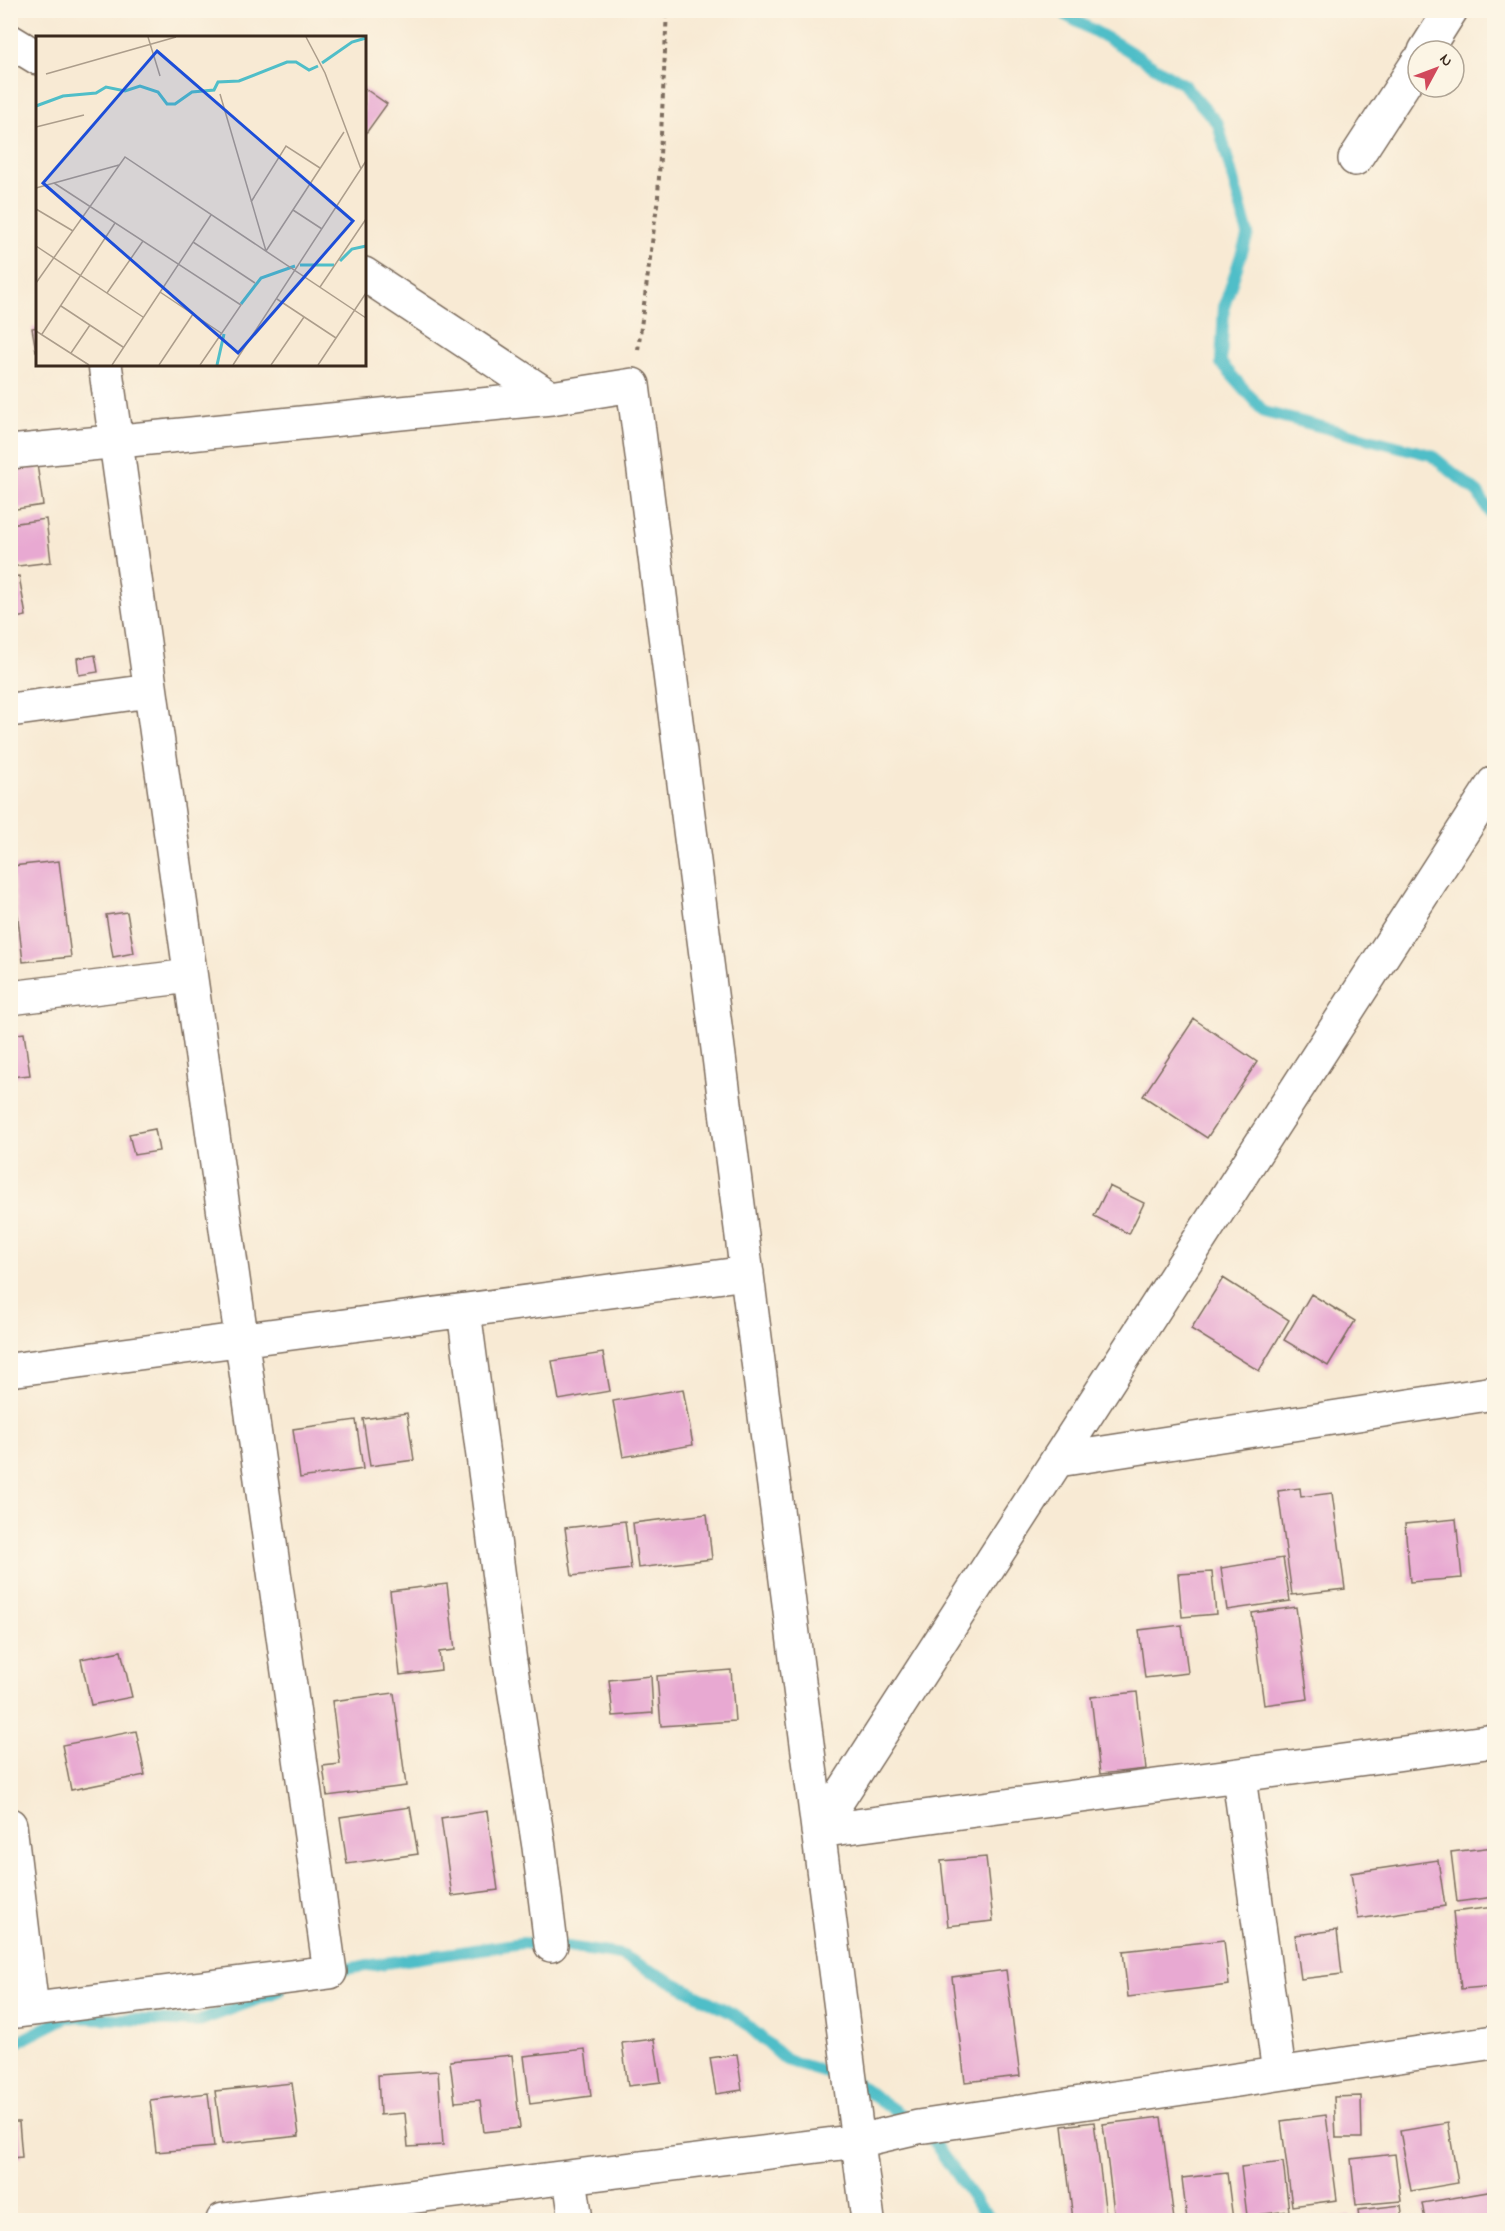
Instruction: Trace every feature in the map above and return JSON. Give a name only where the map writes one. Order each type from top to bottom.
[{"type":"street","points":[[1433,39],[1451,10]]},
{"type":"street","points":[[10,40],[36,57]]},
{"type":"street","points":[[1355,159],[1406,80]]},
{"type":"street","points":[[366,275],[551,398]]},
{"type":"street","points":[[10,1826],[22,2011],[330,1972],[105,366]]},
{"type":"street","points":[[10,452],[551,398],[633,385],[868,2220]]},
{"type":"street","points":[[10,710],[150,691]]},
{"type":"street","points":[[818,1831],[1494,783]]},
{"type":"street","points":[[10,998],[190,976]]},
{"type":"street","points":[[10,1370],[747,1273]]},
{"type":"street","points":[[464,1311],[510,1662],[539,1847],[551,1945]]},
{"type":"street","points":[[1058,1460],[1494,1393]]},
{"type":"street","points":[[818,1831],[1239,1777],[1494,1741]]},
{"type":"street","points":[[1239,1777],[1279,2073]]},
{"type":"street","points":[[223,2220],[858,2140],[918,2127],[1494,2042]]},
{"type":"street","points":[[570,2178],[576,2220]]},
{"type":"path","points":[[633,385],[658,197],[667,10]]},
{"type":"building","points":[[366,89],[387,104],[366,133]]},
{"type":"building","points":[[36,327],[36,351],[32,328]]},
{"type":"building","points":[[36,457],[43,505],[10,510],[10,460]]},
{"type":"building","points":[[46,519],[51,562],[10,567],[10,524]]},
{"type":"building","points":[[19,576],[26,616],[10,619],[10,577]]},
{"type":"building","points":[[95,655],[98,672],[79,675],[77,658]]},
{"type":"building","points":[[59,861],[71,957],[23,962],[12,866]]},
{"type":"building","points":[[127,912],[134,953],[113,957],[106,915]]},
{"type":"building","points":[[1194,1019],[1257,1062],[1207,1138],[1143,1096]]},
{"type":"building","points":[[24,1033],[30,1075],[10,1077],[10,1035]]},
{"type":"building","points":[[155,1129],[159,1151],[134,1155],[129,1134]]},
{"type":"building","points":[[1109,1186],[1144,1203],[1129,1234],[1094,1216]]},
{"type":"building","points":[[1223,1278],[1289,1320],[1259,1371],[1191,1329]]},
{"type":"building","points":[[1311,1294],[1355,1321],[1328,1366],[1284,1340]]},
{"type":"building","points":[[603,1353],[610,1391],[559,1400],[552,1361]]},
{"type":"building","points":[[683,1389],[693,1445],[623,1457],[613,1401]]},
{"type":"building","points":[[407,1413],[414,1460],[370,1466],[363,1419]]},
{"type":"building","points":[[356,1420],[363,1469],[300,1478],[293,1429]]},
{"type":"building","points":[[1300,1488],[1301,1497],[1332,1493],[1345,1589],[1292,1595],[1278,1491]]},
{"type":"building","points":[[707,1514],[712,1559],[638,1568],[633,1523]]},
{"type":"building","points":[[1456,1519],[1462,1578],[1410,1582],[1405,1524]]},
{"type":"building","points":[[625,1521],[631,1569],[572,1576],[565,1528]]},
{"type":"building","points":[[1283,1558],[1290,1601],[1227,1610],[1221,1568]]},
{"type":"building","points":[[1212,1572],[1216,1614],[1182,1617],[1178,1574]]},
{"type":"building","points":[[447,1584],[455,1650],[439,1652],[441,1670],[400,1675],[390,1591]]},
{"type":"building","points":[[1296,1607],[1308,1699],[1264,1705],[1252,1613]]},
{"type":"building","points":[[1182,1625],[1188,1673],[1145,1678],[1139,1630]]},
{"type":"building","points":[[121,1651],[132,1697],[91,1705],[81,1659]]},
{"type":"building","points":[[731,1670],[735,1721],[661,1726],[657,1676]]},
{"type":"building","points":[[651,1676],[653,1713],[613,1716],[609,1680]]},
{"type":"building","points":[[1137,1692],[1146,1769],[1100,1774],[1091,1697]]},
{"type":"building","points":[[394,1693],[406,1786],[327,1796],[323,1766],[340,1764],[332,1701]]},
{"type":"building","points":[[136,1731],[145,1775],[71,1790],[62,1745]]},
{"type":"building","points":[[410,1807],[418,1854],[347,1864],[340,1817]]},
{"type":"building","points":[[487,1811],[498,1890],[452,1896],[441,1818]]},
{"type":"building","points":[[1494,1847],[1494,1897],[1457,1902],[1451,1852]]},
{"type":"building","points":[[986,1857],[993,1921],[948,1926],[941,1861]]},
{"type":"building","points":[[1438,1860],[1445,1906],[1358,1919],[1351,1873]]},
{"type":"building","points":[[1494,1907],[1494,1986],[1461,1989],[1453,1912]]},
{"type":"building","points":[[1337,1930],[1342,1974],[1301,1979],[1295,1935]]},
{"type":"building","points":[[1224,1940],[1229,1985],[1128,1997],[1123,1951]]},
{"type":"building","points":[[1006,1970],[1020,2076],[965,2082],[952,1977]]},
{"type":"building","points":[[654,2039],[661,2082],[628,2086],[622,2043]]},
{"type":"building","points":[[585,2049],[591,2096],[530,2104],[524,2056]]},
{"type":"building","points":[[737,2054],[742,2090],[716,2094],[710,2058]]},
{"type":"building","points":[[512,2055],[520,2128],[484,2132],[480,2100],[455,2102],[450,2061]]},
{"type":"building","points":[[438,2071],[443,2145],[408,2147],[405,2113],[380,2115],[378,2075]]},
{"type":"building","points":[[292,2083],[299,2136],[222,2144],[215,2091]]},
{"type":"building","points":[[208,2093],[214,2147],[156,2152],[150,2100]]},
{"type":"building","points":[[1361,2096],[1362,2138],[1336,2138],[1334,2097]]},
{"type":"building","points":[[1326,2115],[1337,2200],[1292,2206],[1281,2121]]},
{"type":"building","points":[[1161,2117],[1174,2220],[1115,2220],[1103,2124]]},
{"type":"building","points":[[10,2122],[19,2122],[22,2157],[10,2158]]},
{"type":"building","points":[[1094,2122],[1106,2215],[1073,2220],[1062,2126]]},
{"type":"building","points":[[1448,2123],[1458,2183],[1411,2191],[1400,2131]]},
{"type":"building","points":[[1395,2154],[1401,2201],[1356,2205],[1351,2159]]},
{"type":"building","points":[[1283,2162],[1289,2211],[1247,2216],[1241,2167]]},
{"type":"building","points":[[1227,2173],[1233,2220],[1187,2220],[1182,2178]]},
{"type":"building","points":[[1494,2191],[1494,2220],[1425,2220],[1422,2203]]},
{"type":"building","points":[[1401,2205],[1403,2220],[1359,2220],[1358,2210]]},
{"type":"building","points":[[1350,2216],[1351,2220],[1320,2220],[1320,2219]]},
{"type":"waterway","points":[[1064,10],[1067,16],[1184,85],[1218,124],[1248,234],[1224,307],[1221,363],[1264,412],[1431,455],[1478,493],[1494,519]]},
{"type":"waterway","points":[[331,1971],[522,1943],[621,1955],[737,2016],[786,2060],[850,2079],[928,2134],[979,2207],[993,2220]]},
{"type":"waterway","points":[[10,2046],[67,2017],[197,2022],[279,1991]]}]
